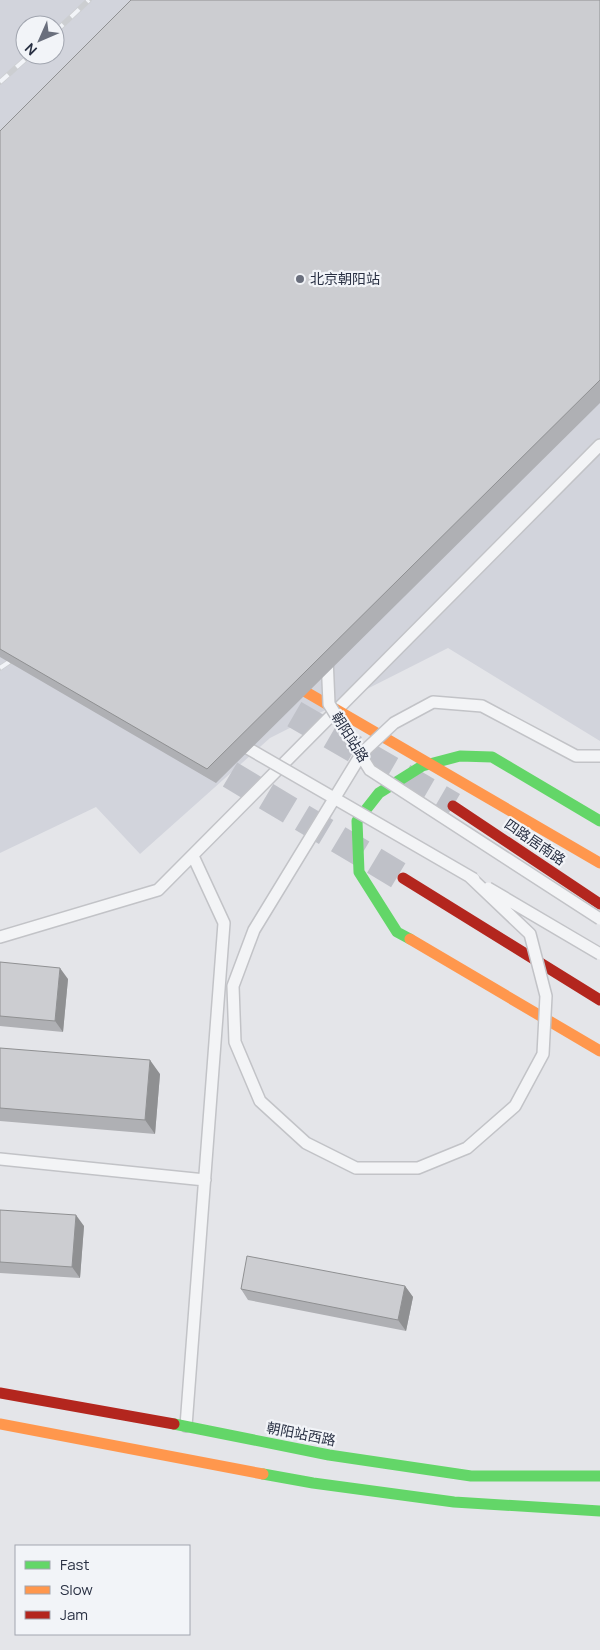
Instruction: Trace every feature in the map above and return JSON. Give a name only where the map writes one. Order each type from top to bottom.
[{"type":"main road","points":[[268,667],[600,863]]},
{"type":"main road","points":[[600,821],[492,757],[460,756],[422,766],[379,793],[357,821],[359,872],[397,932],[600,1051]]},
{"type":"main road","name":"四路居南路","points":[[453,806],[600,904]]},
{"type":"main road","points":[[403,878],[600,1000]]},
{"type":"main road","name":"朝阳站西路","points":[[0,1393],[186,1426],[329,1456],[471,1476],[600,1476]]},
{"type":"main road","points":[[0,1424],[322,1484],[454,1502],[600,1511]]},
{"type":"lane","points":[[0,937],[158,890],[600,445]]},
{"type":"lane","name":"朝阳站路","points":[[326,649],[329,704],[370,770],[600,919]]},
{"type":"lane","points":[[469,876],[530,934],[546,996],[543,1054],[515,1106],[466,1148],[418,1168],[356,1168],[306,1143],[260,1101],[235,1042],[233,986],[254,930],[362,753],[394,723],[434,702],[482,706],[576,756],[600,756]]},
{"type":"lane","points":[[224,734],[600,954]]},
{"type":"lane","points":[[186,1426],[224,922],[193,856]]},
{"type":"lane","points":[[0,1159],[205,1180]]},
{"type":"shaded area","name":"北京朝阳站","points":[[0,0],[600,0],[600,741],[448,648],[270,738],[140,854],[96,807],[0,853]]},
{"type":"building","name":"北京朝阳站","points":[[131,0],[600,0],[600,380],[207,769],[0,649],[0,131]]},
{"type":"building","points":[[0,962],[60,968],[55,1021],[0,1016]]},
{"type":"building","points":[[0,1048],[150,1060],[145,1120],[0,1108]]},
{"type":"building","points":[[0,1210],[76,1215],[72,1267],[0,1262]]},
{"type":"building","points":[[247,1256],[405,1286],[398,1320],[241,1289]]},
{"type":"tunnel","points":[[258,693],[453,806]]},
{"type":"tunnel","points":[[194,753],[403,878]]},
{"type":"railway","points":[[65,23],[89,0]]},
{"type":"railway","points":[[0,82],[19,65]]},
{"type":"railway","points":[[0,668],[21,654]]},
{"type":"traffic: fast","points":[[410,939],[397,932],[359,872],[357,821],[379,793],[422,766],[460,756],[492,757],[600,821]]},
{"type":"traffic: fast","points":[[174,1424],[329,1455],[471,1476],[600,1476]]},
{"type":"traffic: fast","points":[[263,1474],[313,1483],[454,1502],[600,1511]]},
{"type":"traffic: slow","points":[[275,674],[600,863]]},
{"type":"traffic: slow","points":[[410,939],[600,1051]]},
{"type":"traffic: slow","points":[[0,1424],[263,1474]]},
{"type":"traffic: jam","points":[[453,806],[600,904]]},
{"type":"traffic: jam","points":[[403,878],[600,1000]]},
{"type":"traffic: jam","points":[[0,1393],[174,1424]]},
{"type":"place","name":"北京朝阳站","points":[[300,279]]}]
